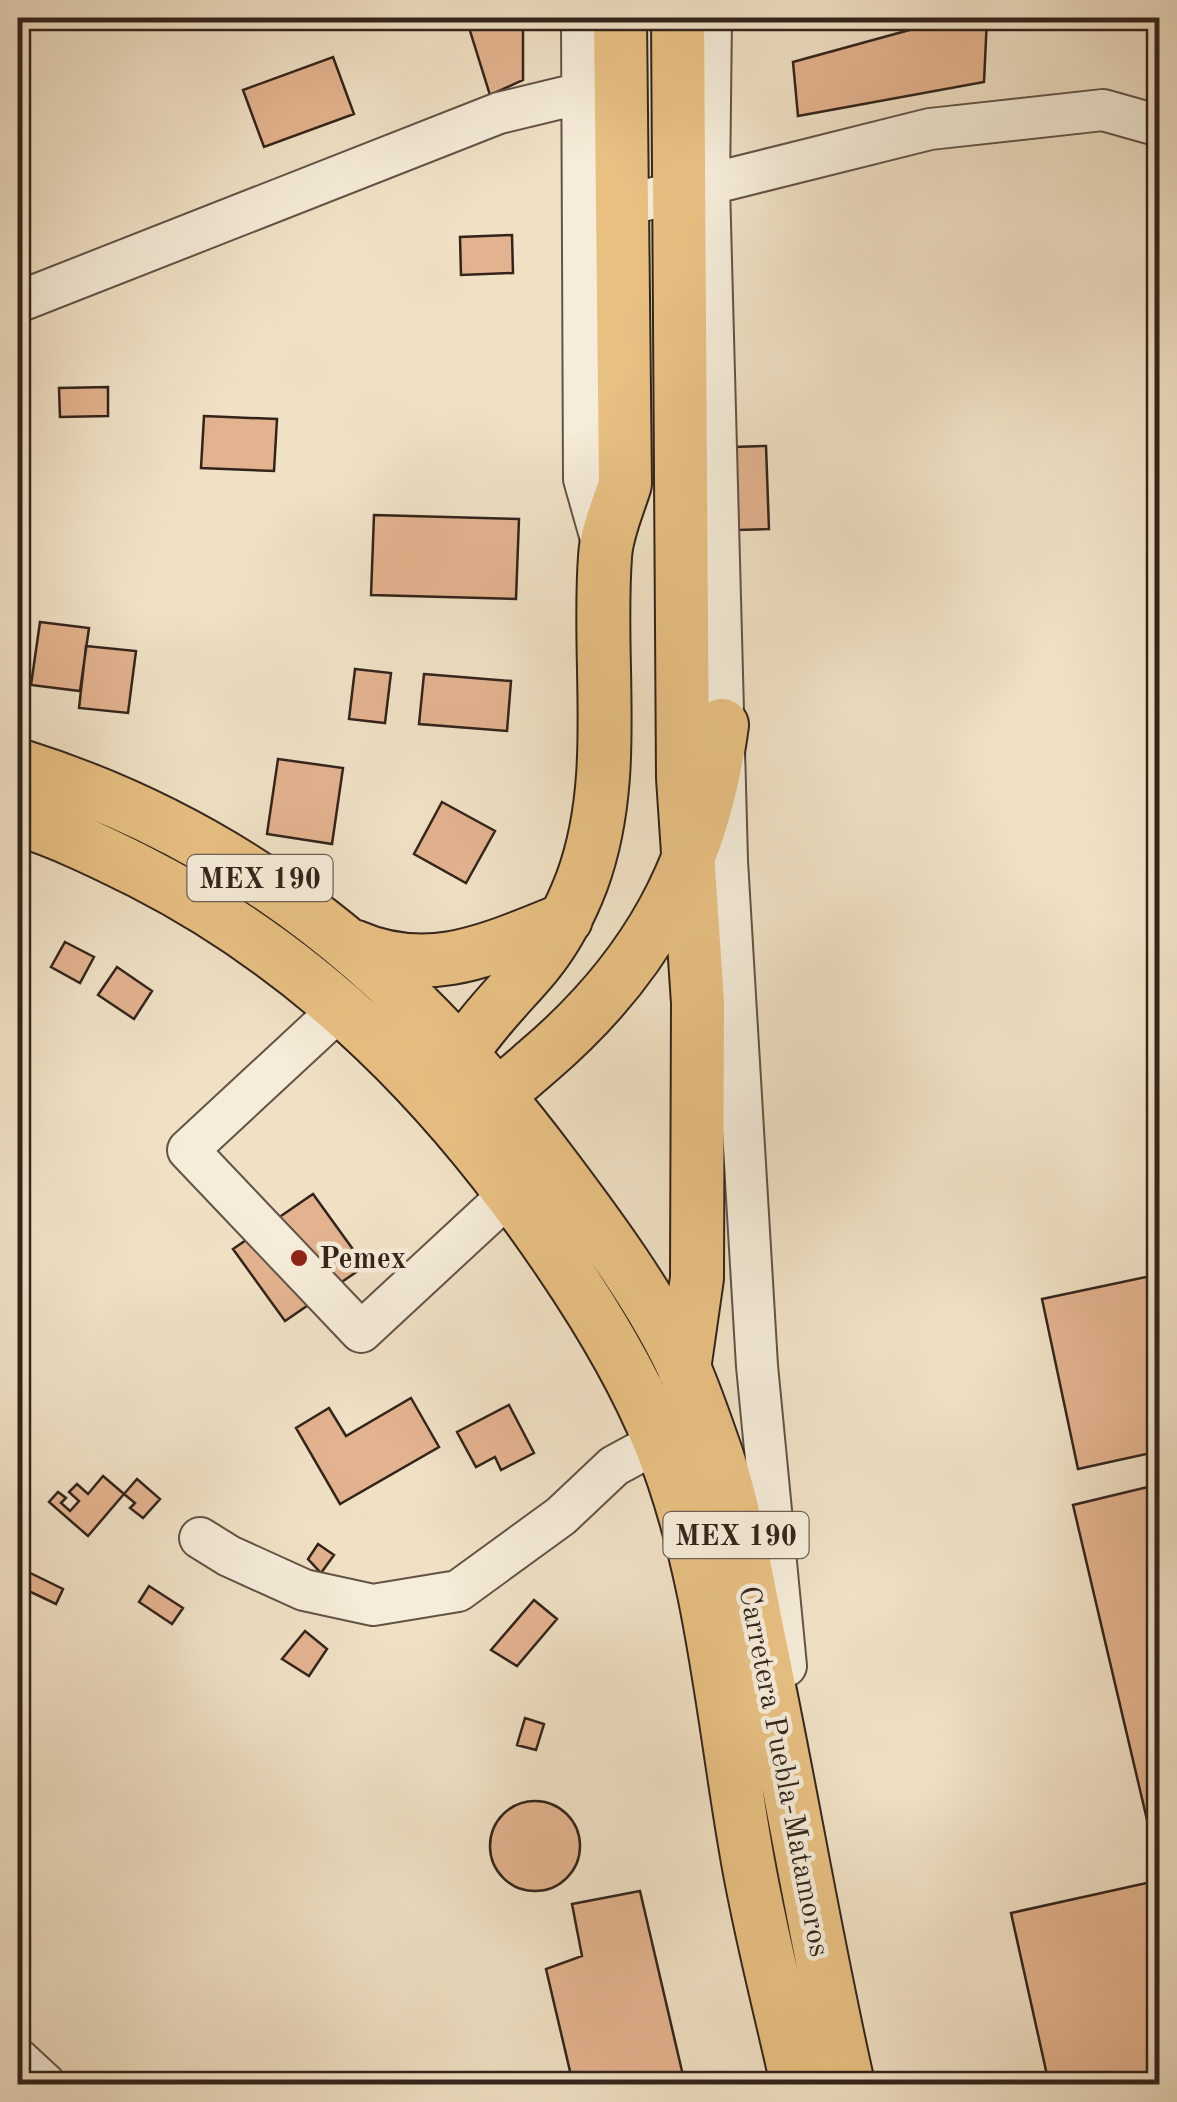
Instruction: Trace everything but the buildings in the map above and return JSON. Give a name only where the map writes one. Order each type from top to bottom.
[{"type":"main road","points":[[460,1094],[566,919],[596,842],[604,785],[605,553],[625,484],[620,18]]},
{"type":"main road","points":[[678,18],[693,189],[683,778],[698,1004],[697,1278],[684,1369]]},
{"type":"main road","points":[[460,1094],[549,1052],[638,954],[666,912],[704,818],[716,772],[722,725]]},
{"type":"main road","name":"Carretera Puebla-Matamoros","points":[[18,766],[77,784],[186,833],[252,872],[333,932],[460,1094],[511,1194],[585,1300],[660,1441],[691,1538],[746,1850],[797,2084]]},
{"type":"main road","name":"Carretera Puebla-Matamoros","points":[[18,819],[93,848],[247,932],[341,1008],[460,1094],[584,1206],[634,1281],[684,1369],[718,1461],[806,1869],[836,2074]]},
{"type":"main road","points":[[333,932],[376,956],[444,962],[566,919]]},
{"type":"street","points":[[582,18],[584,479],[605,553]]},
{"type":"street","points":[[711,18],[693,189],[730,918],[756,1366],[806,1869]]},
{"type":"street","points":[[18,302],[499,112],[582,93]]},
{"type":"street","points":[[622,206],[930,128],[1103,110],[1160,126]]},
{"type":"street","points":[[341,1008],[188,1150],[362,1332],[511,1194]]},
{"type":"street","points":[[200,1538],[229,1556],[304,1590],[372,1605],[458,1591],[561,1516],[614,1466],[660,1441]]},
{"type":"street","points":[[18,2059],[45,2084]]},
{"type":"place","name":"Pemex","points":[[299,1258]]}]
